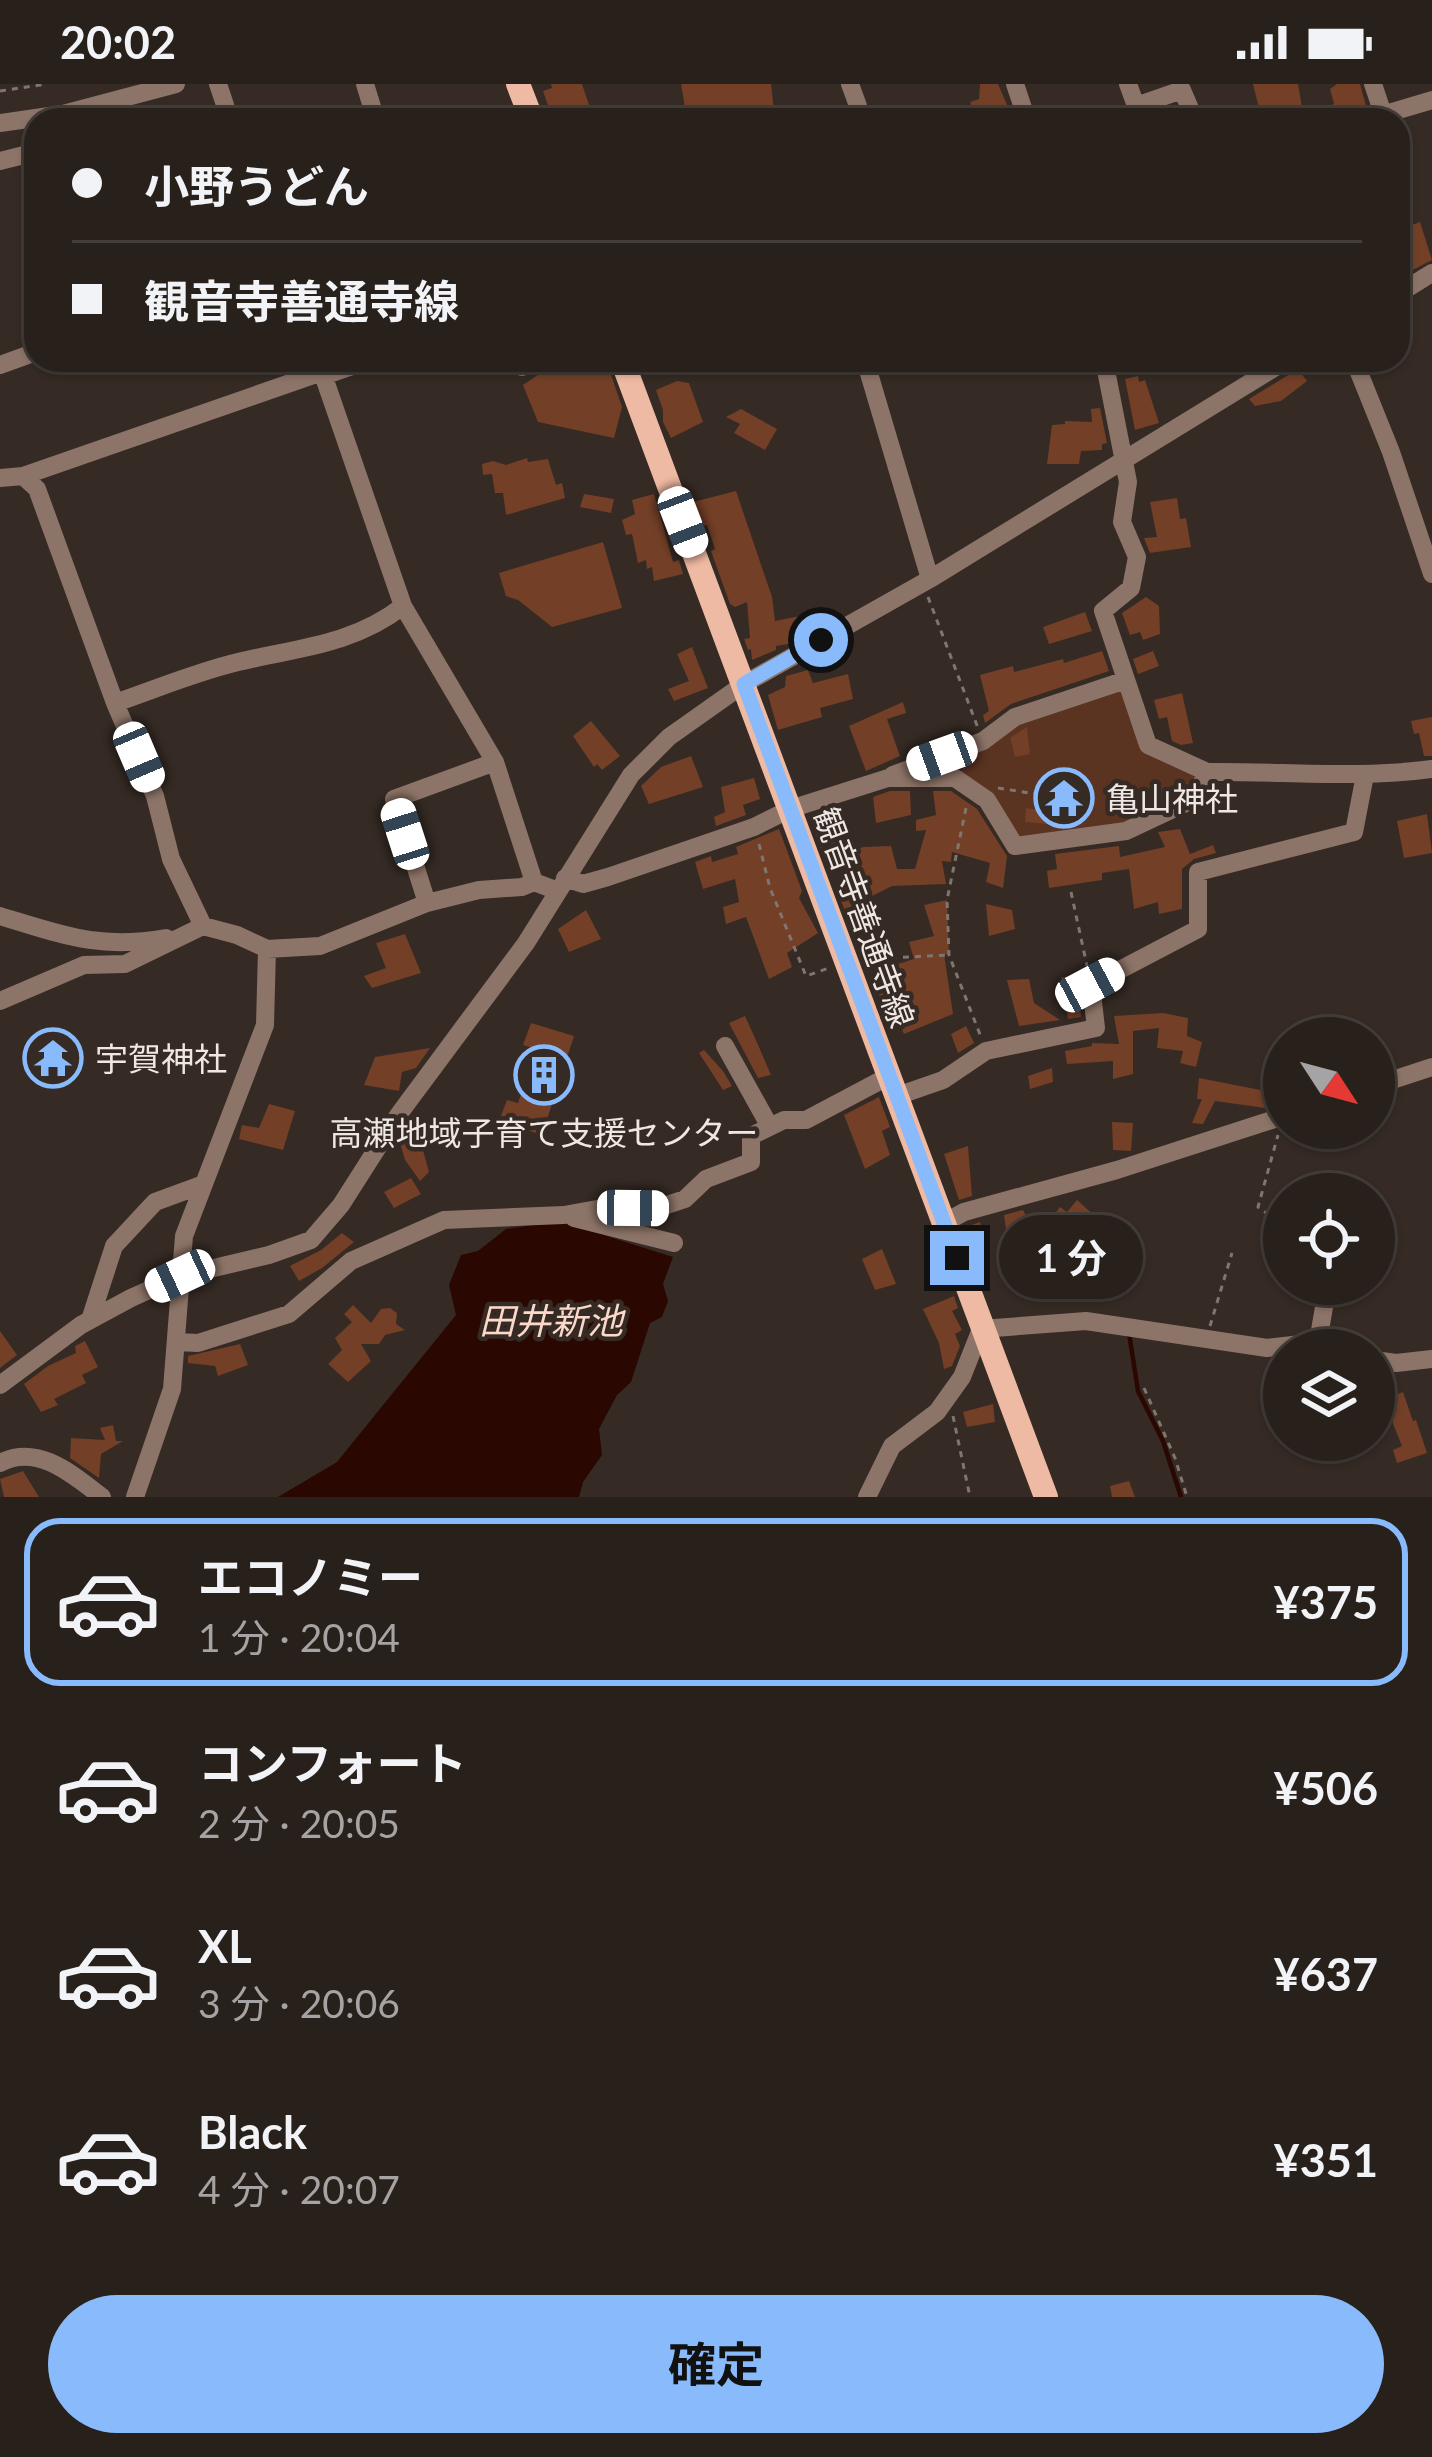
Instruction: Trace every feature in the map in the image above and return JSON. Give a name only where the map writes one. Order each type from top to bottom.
[{"type":"main road","name":"観音寺善通寺線","points":[[627,372],[1046,1497]]},
{"type":"street","points":[[89,108],[176,84]]},
{"type":"street","points":[[1129,84],[1136,106],[1182,90],[1190,108]]},
{"type":"street","points":[[0,478],[23,476],[315,372]]},
{"type":"street","points":[[322,372],[403,606],[495,762],[534,882]]},
{"type":"street","points":[[868,372],[926,581]]},
{"type":"street","points":[[1107,372],[1128,482],[1122,522],[1137,557],[1131,588],[1102,611],[1148,745],[1207,772],[1365,775],[1432,769]]},
{"type":"street","points":[[0,1385],[90,1320],[180,1276],[311,1240],[476,1014],[631,775],[669,737],[744,684],[926,581],[1267,372]]},
{"type":"street","points":[[1359,372],[1432,574]]},
{"type":"street","points":[[23,476],[37,489],[115,703],[155,796],[171,859],[202,926]]},
{"type":"street","points":[[115,703],[233,663],[346,639],[381,623],[403,606]]},
{"type":"street","points":[[0,1001],[84,965],[125,964],[202,926],[237,934],[267,950],[320,946],[427,903],[479,890],[534,882],[583,884],[608,878],[887,778],[982,741],[1015,717],[1126,680]]},
{"type":"street","points":[[427,903],[394,799],[495,762]]},
{"type":"street","points":[[887,778],[955,778],[987,800],[1015,846],[1126,831],[1194,799],[1207,772]]},
{"type":"street","points":[[178,1342],[198,1343],[289,1314],[351,1261],[444,1220],[563,1215],[608,1207],[658,1208],[685,1198],[706,1179],[751,1162],[751,1136],[784,1120],[806,1120],[893,1086],[943,1080],[986,1051],[1096,1028],[1090,985],[1198,929],[1198,872],[1354,832],[1365,775]]},
{"type":"street","points":[[0,916],[81,940],[125,945],[182,935]]},
{"type":"street","points":[[135,1497],[172,1389],[184,1236],[265,1025],[267,950]]},
{"type":"street","points":[[725,1046],[770,1127]]},
{"type":"street","points":[[1395,1079],[1432,1067]]},
{"type":"street","points":[[944,1223],[964,1212],[1118,1170],[1263,1123]]},
{"type":"street","points":[[90,1320],[114,1246],[155,1202],[204,1184]]},
{"type":"street","points":[[563,1215],[674,1243]]},
{"type":"street","points":[[867,1497],[892,1446],[938,1412],[949,1397],[981,1329],[1086,1321],[1263,1347]]},
{"type":"street","points":[[1395,1363],[1432,1359]]},
{"type":"street","points":[[0,1463],[11,1457],[55,1461],[102,1497]]},
{"type":"path","points":[[0,91],[46,84]]},
{"type":"path","points":[[926,581],[982,741]]},
{"type":"path","points":[[986,1051],[950,955],[947,900],[966,785],[1049,796]]},
{"type":"path","points":[[754,827],[770,888],[806,976],[847,961],[950,955]]},
{"type":"path","points":[[1071,892],[1090,985]]},
{"type":"path","points":[[1206,1339],[1232,1252]]},
{"type":"path","points":[[1144,1388],[1187,1497]]},
{"type":"path","points":[[949,1397],[970,1497]]},
{"type":"shaded area","points":[[1126,680],[1148,745],[1207,772],[1194,799],[1126,831],[1015,846],[987,800],[955,778],[998,726]]},
{"type":"water","name":"田井新池","points":[[559,1221],[673,1257],[663,1284],[668,1301],[662,1317],[650,1323],[631,1382],[617,1395],[599,1429],[602,1455],[583,1482],[579,1497],[278,1497],[337,1462],[456,1315],[449,1285],[461,1255],[478,1251],[506,1229]]},
{"type":"building","points":[[551,84],[582,84],[590,108],[549,108],[543,91],[552,88]]},
{"type":"building","points":[[681,84],[771,84],[774,108],[685,108]]},
{"type":"building","points":[[980,84],[998,84],[1008,108],[972,108],[970,102],[979,99]]},
{"type":"building","points":[[1253,84],[1298,84],[1302,108],[1259,108]]},
{"type":"building","points":[[1337,84],[1360,84],[1366,106],[1323,108],[1334,104],[1330,89]]},
{"type":"building","points":[[1420,222],[1432,260],[1410,271],[1410,226]]},
{"type":"building","points":[[542,372],[610,372],[622,407],[614,438],[538,422],[523,385]]},
{"type":"building","points":[[1293,372],[1300,372],[1307,381],[1281,401],[1255,406],[1249,399]]},
{"type":"building","points":[[1138,376],[1139,382],[1145,380],[1159,423],[1135,430],[1125,379]]},
{"type":"building","points":[[677,381],[689,383],[703,422],[671,438],[656,390]]},
{"type":"building","points":[[1100,408],[1107,443],[1102,450],[1081,451],[1079,464],[1047,464],[1052,425],[1092,422],[1091,409]]},
{"type":"building","points":[[741,409],[777,429],[765,450],[734,433],[740,424],[726,417]]},
{"type":"building","points":[[527,458],[528,462],[548,459],[565,498],[506,515],[503,493],[495,493],[492,474],[483,475],[482,464],[506,465]]},
{"type":"building","points":[[736,491],[772,597],[775,621],[820,612],[823,624],[794,634],[788,644],[752,660],[744,639],[750,638],[747,602],[730,604],[707,525],[693,502]]},
{"type":"building","points":[[584,494],[614,499],[611,513],[580,507]]},
{"type":"building","points":[[654,494],[673,562],[679,560],[683,574],[654,581],[646,560],[638,563],[632,534],[626,535],[622,520],[635,514],[632,500]]},
{"type":"building","points":[[1177,498],[1191,547],[1150,553],[1144,538],[1157,537],[1150,502]]},
{"type":"building","points":[[603,542],[622,608],[552,627],[506,596],[499,573]]},
{"type":"building","points":[[1146,597],[1159,606],[1160,634],[1143,640],[1140,632],[1130,635],[1122,613]]},
{"type":"building","points":[[1085,612],[1092,631],[1049,644],[1043,627]]},
{"type":"building","points":[[692,647],[708,688],[674,701],[668,689],[689,681],[677,654]]},
{"type":"building","points":[[1102,651],[1109,671],[1011,704],[985,723],[983,715],[989,711],[980,675],[1013,666],[1014,672],[1063,659],[1064,663]]},
{"type":"building","points":[[1153,651],[1159,666],[1138,674],[1133,659]]},
{"type":"building","points":[[808,670],[813,683],[848,674],[853,699],[820,708],[822,717],[778,730],[768,695],[785,687],[786,676]]},
{"type":"building","points":[[1182,693],[1193,743],[1181,745],[1172,741],[1167,717],[1159,719],[1154,700]]},
{"type":"building","points":[[903,702],[906,713],[887,719],[900,756],[866,771],[849,726]]},
{"type":"building","points":[[1432,717],[1432,756],[1424,756],[1411,721]]},
{"type":"building","points":[[591,721],[620,756],[602,770],[597,764],[594,767],[573,736]]},
{"type":"building","points":[[1027,727],[1030,754],[1015,757],[1010,738]]},
{"type":"building","points":[[691,756],[703,787],[649,804],[641,786],[661,767]]},
{"type":"building","points":[[754,778],[760,799],[743,805],[746,815],[716,826],[714,817],[725,812],[721,787]]},
{"type":"building","points":[[1055,786],[1065,788],[1061,825],[1025,822],[1026,808],[1047,811],[1049,791],[1054,792]]},
{"type":"building","points":[[910,791],[911,815],[876,823],[873,797]]},
{"type":"building","points":[[933,791],[951,791],[977,809],[1007,856],[1003,888],[986,882],[990,863],[952,852],[951,862],[942,861],[946,884],[892,886],[866,899],[870,918],[851,926],[838,893],[851,890],[844,856],[863,847],[891,846],[897,869],[915,869],[926,830],[916,831],[916,820],[936,815]]},
{"type":"building","points":[[832,811],[842,842],[823,853],[810,817]]},
{"type":"building","points":[[1427,814],[1432,853],[1404,858],[1397,821]]},
{"type":"building","points":[[779,829],[802,891],[799,898],[818,933],[787,953],[792,967],[769,979],[746,917],[726,924],[723,907],[739,902],[735,879],[703,889],[695,862],[738,854],[736,847]]},
{"type":"building","points":[[1180,829],[1190,854],[1213,845],[1216,853],[1194,859],[1182,869],[1182,909],[1159,914],[1158,902],[1134,909],[1129,869],[1102,873],[1102,880],[1049,888],[1047,871],[1057,869],[1055,854],[1119,846],[1120,857],[1165,847],[1158,832]]},
{"type":"building","points":[[947,900],[949,955],[944,954],[953,1014],[904,1034],[898,964],[914,959],[909,942],[934,936],[924,905]]},
{"type":"building","points":[[986,904],[1012,910],[1015,929],[989,936]]},
{"type":"building","points":[[586,910],[601,939],[569,952],[558,929]]},
{"type":"building","points":[[405,934],[421,973],[372,988],[364,976],[386,968],[376,943]]},
{"type":"building","points":[[876,975],[897,1011],[890,1016],[870,977]]},
{"type":"building","points":[[1082,976],[1078,987],[1081,1017],[1068,1019],[1061,977]]},
{"type":"building","points":[[1029,979],[1034,1003],[1060,1020],[1019,1026],[1007,980]]},
{"type":"building","points":[[1163,1013],[1188,1018],[1187,1036],[1202,1042],[1196,1067],[1180,1063],[1183,1051],[1157,1048],[1159,1028],[1133,1031],[1133,1074],[1113,1079],[1113,1061],[1067,1064],[1065,1051],[1092,1043],[1119,1044],[1114,1016]]},
{"type":"building","points":[[745,1016],[771,1075],[758,1078],[729,1023]]},
{"type":"building","name":"高瀬地域子育て支援センター","points":[[531,1023],[574,1036],[542,1135],[499,1121],[507,1100],[518,1103],[536,1049],[523,1045]]},
{"type":"building","points":[[966,1026],[974,1043],[958,1053],[951,1034]]},
{"type":"building","points":[[430,1048],[416,1068],[402,1072],[399,1091],[364,1085],[375,1057]]},
{"type":"building","points":[[704,1050],[732,1086],[723,1090],[699,1053]]},
{"type":"building","points":[[1052,1068],[1053,1082],[1030,1089],[1028,1076]]},
{"type":"building","points":[[1199,1078],[1263,1090],[1263,1108],[1215,1101],[1203,1124],[1192,1123],[1202,1099],[1197,1099]]},
{"type":"building","points":[[879,1097],[890,1127],[882,1131],[890,1155],[865,1169],[844,1115]]},
{"type":"building","points":[[269,1104],[295,1111],[283,1150],[239,1139],[242,1125],[259,1128]]},
{"type":"building","points":[[415,1121],[429,1172],[420,1181],[405,1160],[399,1139]]},
{"type":"building","points":[[1112,1122],[1133,1123],[1131,1151],[1113,1150]]},
{"type":"building","points":[[968,1146],[972,1196],[959,1200],[944,1154]]},
{"type":"building","points":[[411,1178],[421,1194],[394,1208],[384,1192]]},
{"type":"building","points":[[1077,1200],[1095,1216],[1064,1256],[1050,1245],[1060,1232],[1048,1223],[1060,1207],[1067,1212]]},
{"type":"building","points":[[1023,1210],[1030,1223],[1006,1229],[1004,1215]]},
{"type":"building","points":[[980,1222],[984,1238],[987,1290],[963,1228]]},
{"type":"building","points":[[342,1233],[354,1242],[299,1281],[290,1266]]},
{"type":"building","points":[[882,1249],[896,1284],[875,1290],[862,1259]]},
{"type":"building","points":[[954,1296],[958,1308],[952,1311],[962,1330],[955,1334],[960,1346],[952,1366],[944,1369],[939,1343],[923,1309]]},
{"type":"building","points":[[353,1305],[371,1323],[381,1309],[390,1308],[397,1313],[396,1324],[405,1330],[385,1335],[379,1344],[361,1344],[371,1361],[348,1382],[328,1364],[342,1350],[335,1338],[352,1322],[344,1314]]},
{"type":"building","points":[[0,1331],[17,1355],[0,1368]]},
{"type":"building","points":[[85,1341],[98,1367],[82,1375],[86,1383],[54,1399],[58,1405],[41,1412],[24,1384],[76,1353],[75,1346]]},
{"type":"building","points":[[240,1344],[248,1365],[218,1376],[215,1366],[188,1363],[188,1356]]},
{"type":"building","points":[[1395,1385],[1398,1394],[1403,1392],[1427,1453],[1397,1463],[1395,1449],[1402,1446],[1395,1429]]},
{"type":"building","points":[[993,1404],[995,1422],[967,1427],[963,1412]]},
{"type":"building","points":[[113,1425],[116,1441],[123,1441],[101,1454],[99,1478],[70,1458],[71,1438],[105,1440],[100,1428]]},
{"type":"building","points":[[23,1471],[39,1497],[4,1497],[0,1479]]},
{"type":"building","points":[[1129,1481],[1135,1497],[1112,1497],[1110,1486]]},
{"type":"waterway","points":[[1129,1333],[1138,1391],[1163,1441],[1181,1497]]},
{"type":"place","name":"亀山神社","points":[[1064,798]]},
{"type":"place","name":"宇賀神社","points":[[53,1058]]},
{"type":"place","name":"高瀬地域子育て支援センター","points":[[544,1075]]},
{"type":"route","points":[[821,640],[744,684],[957,1258]]}]
